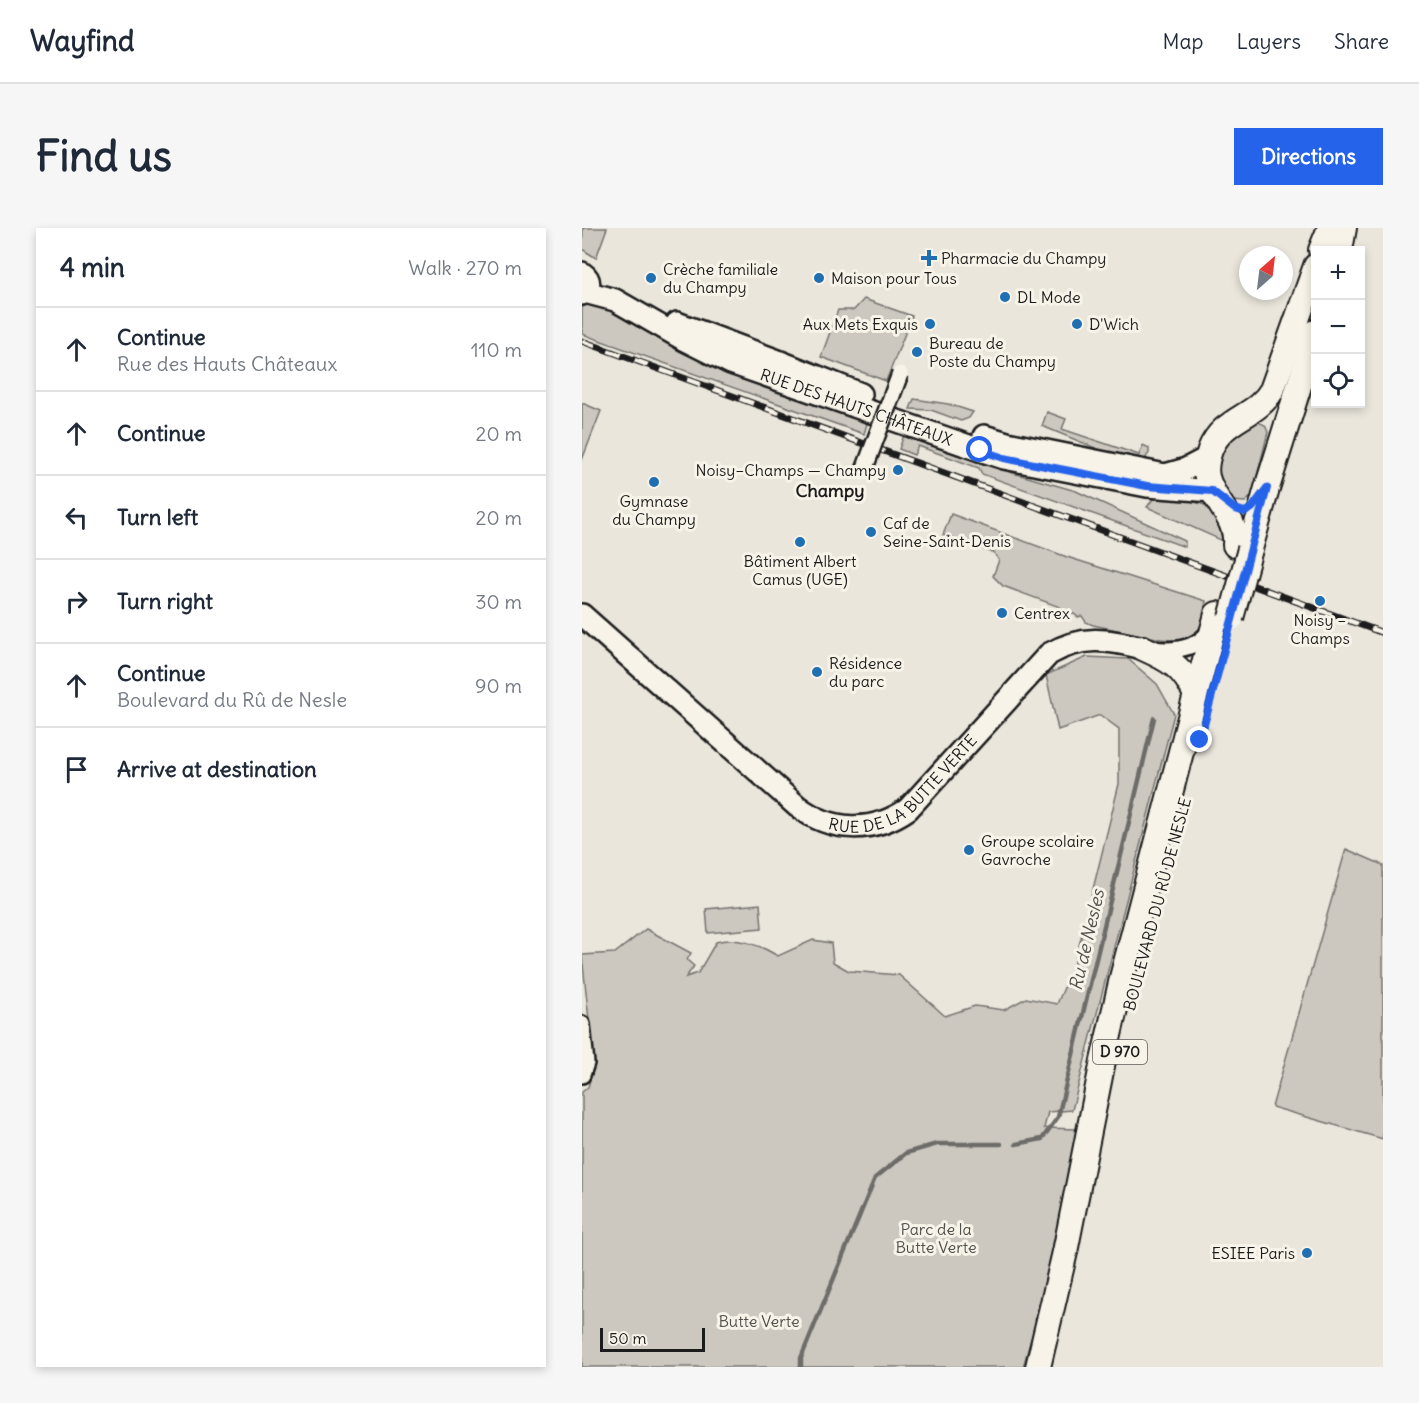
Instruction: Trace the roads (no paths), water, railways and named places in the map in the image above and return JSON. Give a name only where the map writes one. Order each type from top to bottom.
[{"type":"main road","points":[[1323,246],[1330,228]]},
{"type":"main road","points":[[1341,246],[1344,228]]},
{"type":"main road","points":[[1243,547],[1234,526],[1212,491],[1206,473],[1207,458],[1212,445],[1222,431],[1260,406],[1272,390],[1311,280]]},
{"type":"main road","points":[[1243,547],[1267,488],[1311,348]]},
{"type":"main road","points":[[1246,415],[1257,416],[1269,421],[1276,430],[1280,449]]},
{"type":"main road","points":[[1212,491],[1229,505],[1245,512],[1252,508],[1267,488]]},
{"type":"main road","name":"D 970","points":[[1221,620],[1243,547]]},
{"type":"main road","points":[[1038,1367],[1065,1252],[1103,1061],[1123,974],[1196,695],[1221,620]]},
{"type":"main road","name":"BOULEVARD DU RÛ DE NESLE","points":[[1052,1367],[1079,1258],[1131,998],[1221,620]]},
{"type":"main road","points":[[1143,648],[1178,667],[1196,695]]},
{"type":"street","name":"RUE DES HAUTS CHÂTEAUX","points":[[584,284],[686,327],[920,416],[1007,443],[1165,475],[1186,469],[1207,458]]},
{"type":"street","name":"RUE DES HAUTS CHÂTEAUX","points":[[584,284],[731,363],[996,455],[1147,486],[1212,491]]},
{"type":"street","points":[[863,474],[900,374]]},
{"type":"street","name":"RUE DE LA BUTTE VERTE","points":[[582,615],[797,806],[815,818],[840,827],[877,824],[900,815],[908,809],[1049,654],[1068,645],[1091,640],[1115,641],[1166,651],[1191,647],[1204,639],[1221,620]]},
{"type":"street","points":[[582,1024],[586,1063],[582,1075]]},
{"type":"waterway","name":"Ru de Nesles","points":[[1016,1144],[1042,1139],[1058,1117],[1154,718]]},
{"type":"waterway","name":"Ru de Nesles","points":[[801,1367],[801,1358],[875,1178],[906,1153],[937,1144],[1001,1144]]},
{"type":"railway","points":[[582,341],[1383,633]]},
{"type":"place","name":"Pharmacie du Champy","points":[[929,258]]},
{"type":"place","name":"Crèche familiale du Champy","points":[[651,278]]},
{"type":"place","name":"Maison pour Tous","points":[[819,278]]},
{"type":"place","name":"DL Mode","points":[[1005,297]]},
{"type":"place","name":"Aux Mets Exquis","points":[[930,324]]},
{"type":"place","name":"D'Wich","points":[[1077,324]]},
{"type":"place","name":"Bureau de Poste du Champy","points":[[917,352]]},
{"type":"place","name":"Noisy–Champs — Champy","points":[[898,470]]},
{"type":"place","name":"Gymnase du Champy","points":[[654,482]]},
{"type":"place","name":"Caf de Seine-Saint-Denis","points":[[871,532]]},
{"type":"place","name":"Bâtiment Albert Camus (UGE)","points":[[800,542]]},
{"type":"place","name":"Noisy – Champs","points":[[1320,601]]},
{"type":"place","name":"Centrex","points":[[1002,613]]},
{"type":"place","name":"Résidence du parc","points":[[817,672]]},
{"type":"place","name":"Groupe scolaire Gavroche","points":[[969,850]]},
{"type":"place","name":"ESIEE Paris","points":[[1307,1253]]},
{"type":"district","name":"Champy","points":[[830,491]]},
{"type":"park label","name":"Parc de la Butte Verte","points":[[936,1238]]},
{"type":"park label","name":"Butte Verte","points":[[759,1321]]}]
